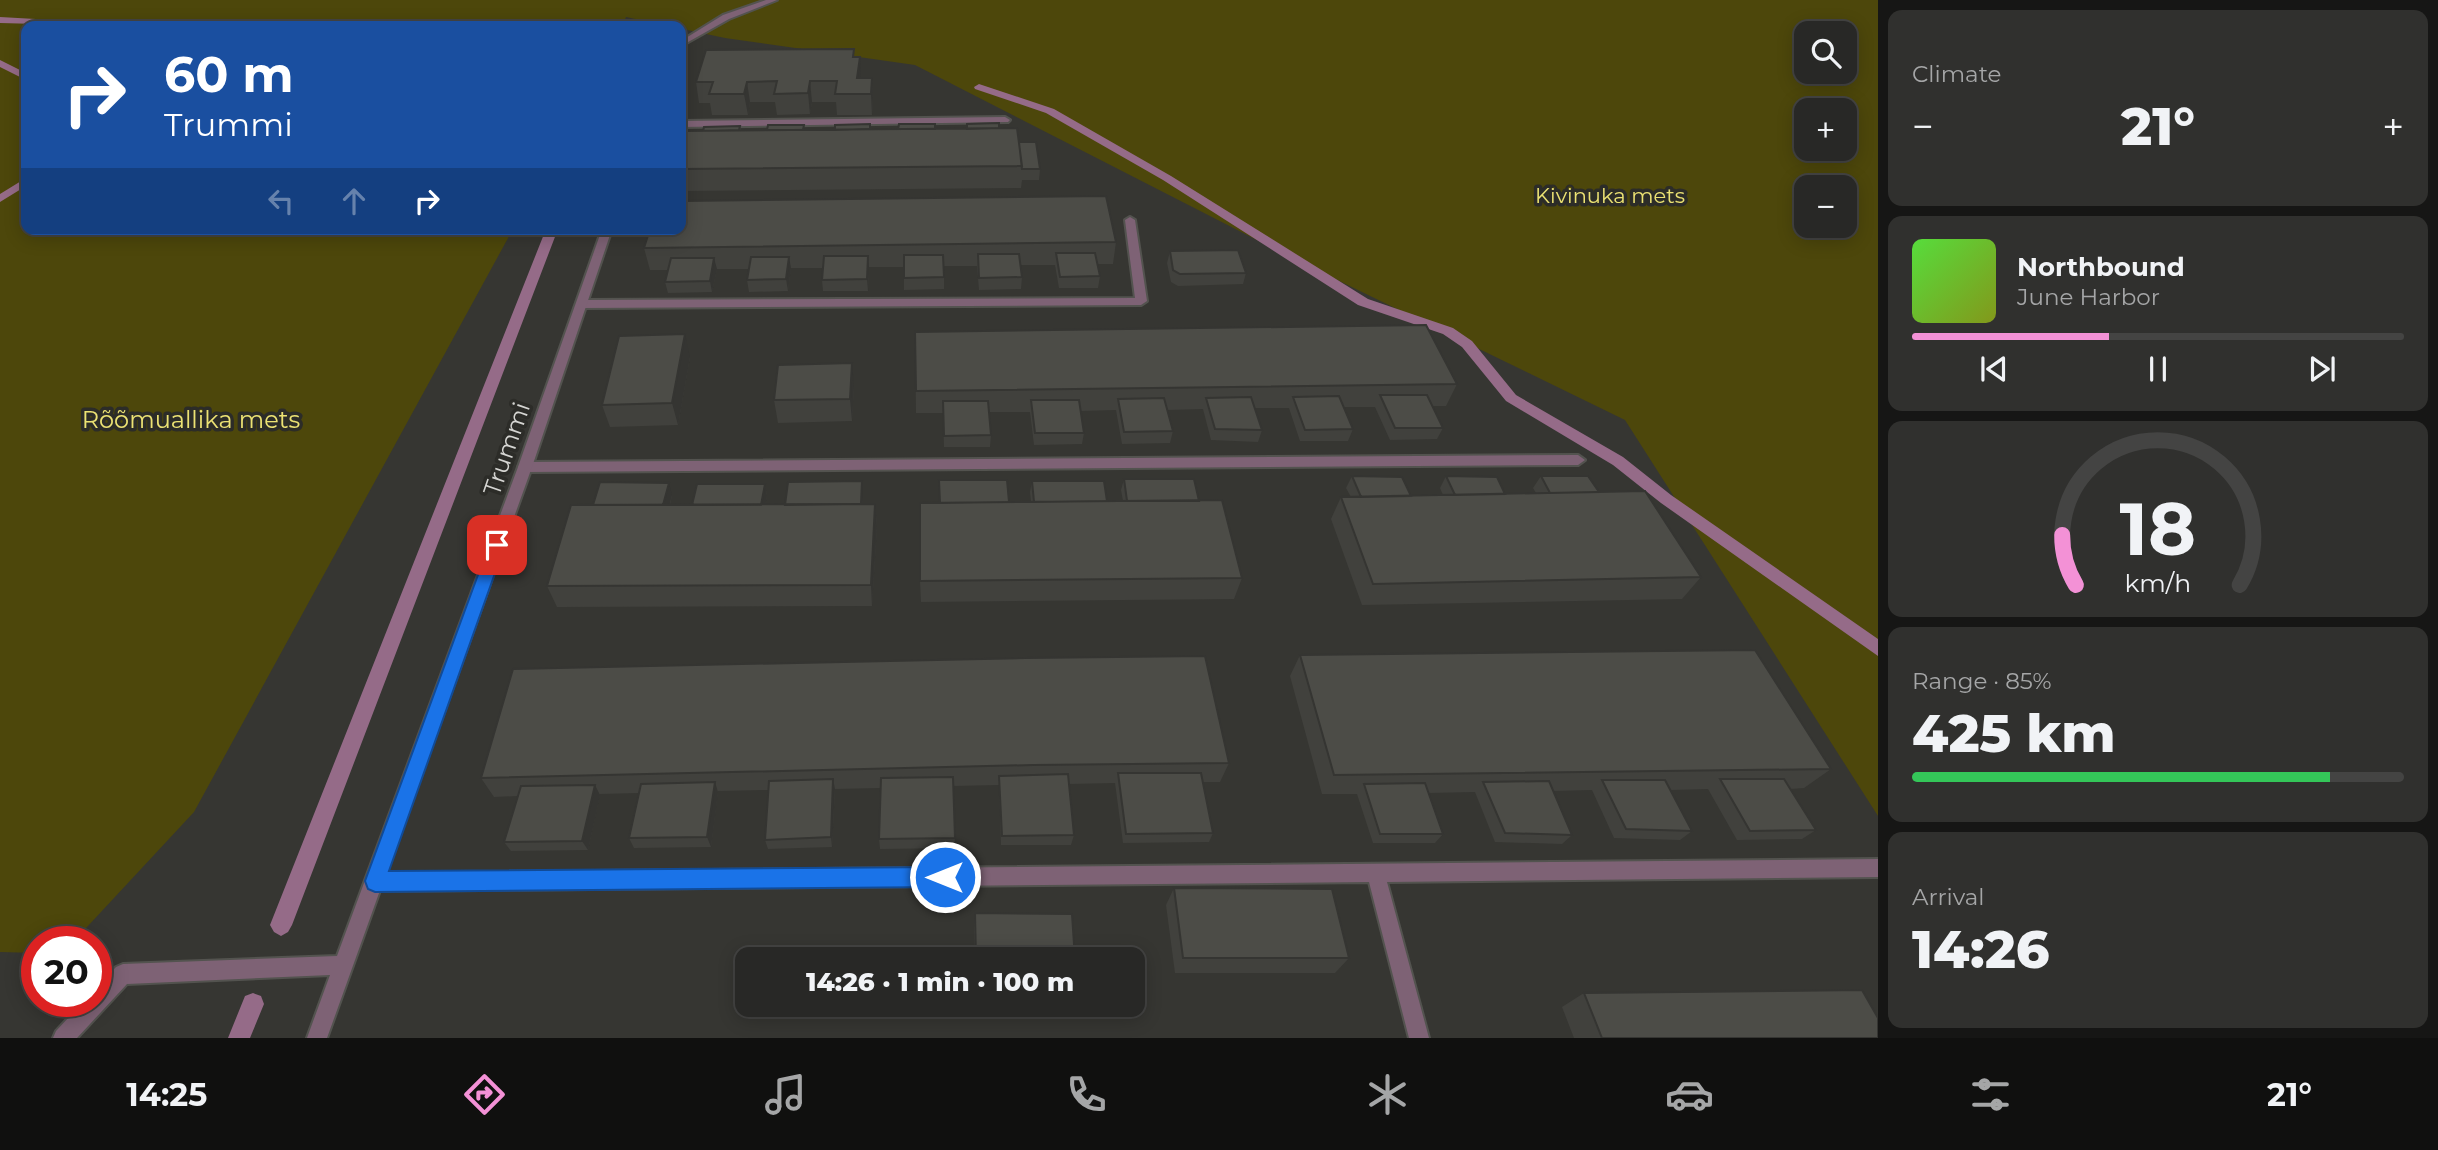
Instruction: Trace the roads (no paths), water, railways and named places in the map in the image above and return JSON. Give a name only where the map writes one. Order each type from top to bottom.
[{"type":"street","points":[[686,41],[726,16],[773,0]]},
{"type":"street","points":[[686,124],[1005,120]]},
{"type":"street","points":[[582,304],[1141,300],[1130,220]]},
{"type":"street","name":"Trummi","points":[[317,1038],[525,467],[605,235]]},
{"type":"street","points":[[525,467],[1577,460]]},
{"type":"street","points":[[375,881],[1878,868]]},
{"type":"street","points":[[1376,873],[1419,1038]]},
{"type":"street","points":[[63,1038],[123,974],[344,965]]},
{"type":"waterway","points":[[0,20],[21,21]]},
{"type":"waterway","points":[[0,63],[21,74]]},
{"type":"waterway","points":[[979,87],[1050,111],[1167,178],[1363,302],[1448,331],[1467,344],[1511,398],[1618,461],[1666,499],[1878,649]]},
{"type":"waterway","points":[[0,199],[21,184]]},
{"type":"waterway","points":[[281,925],[550,235]]},
{"type":"waterway","points":[[239,1038],[253,1004]]},
{"type":"park label","name":"Kivinuka mets","points":[[1610,196]]},
{"type":"park label","name":"Rõõmuallika mets","points":[[191,420]]}]
